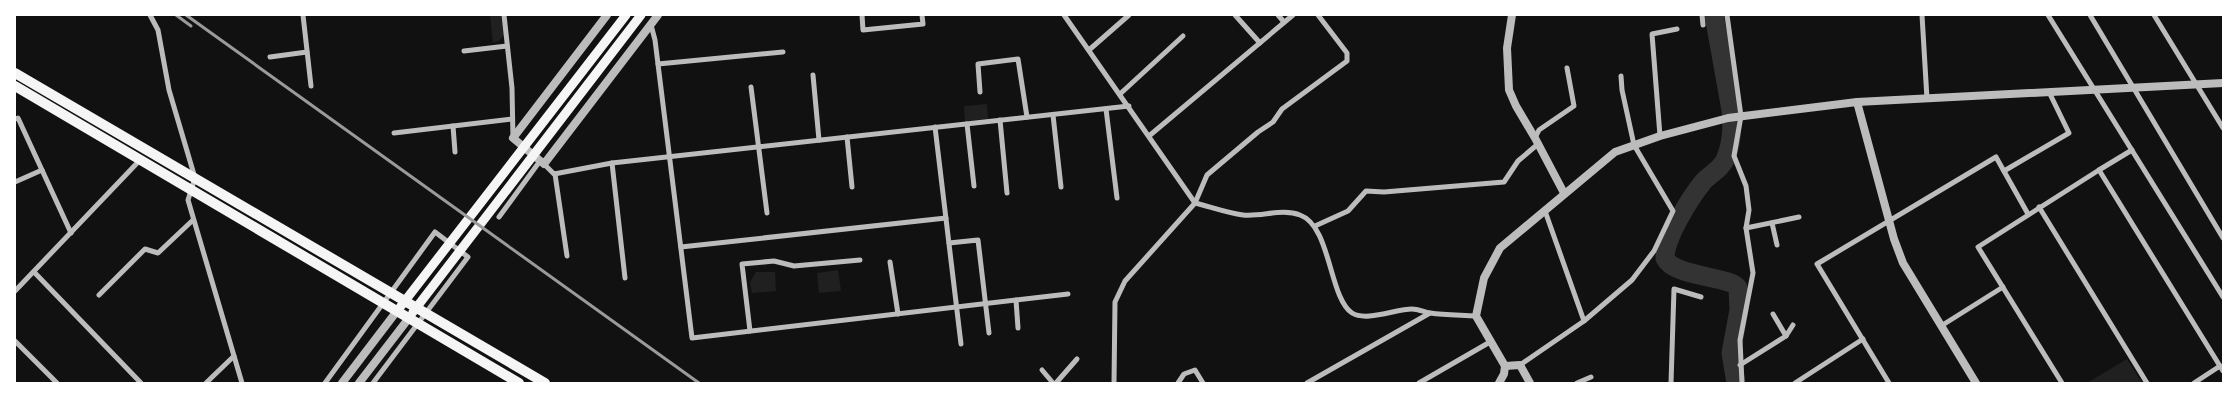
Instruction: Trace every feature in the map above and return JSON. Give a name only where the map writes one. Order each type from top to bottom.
[{"type":"highway","points":[[15,73],[545,383]]},
{"type":"highway","points":[[15,86],[519,383]]},
{"type":"main road","points":[[402,306],[626,15]]},
{"type":"main road","points":[[413,312],[641,15]]},
{"type":"street","points":[[150,15],[158,30],[169,90],[195,178],[188,200],[242,383]]},
{"type":"street","points":[[303,15],[310,86]]},
{"type":"street","points":[[504,15],[512,88],[513,138],[555,174],[567,256]]},
{"type":"street","points":[[513,138],[607,15]]},
{"type":"street","points":[[499,217],[658,15]]},
{"type":"street","points":[[862,15],[864,30],[923,24],[922,15]]},
{"type":"street","points":[[1064,15],[1195,203],[1243,215],[1262,215],[1279,212],[1300,215],[1315,226],[1340,293],[1346,306],[1352,312],[1360,315],[1384,314],[1412,309],[1430,313],[1476,316]]},
{"type":"street","points":[[1089,50],[1129,15]]},
{"type":"street","points":[[1235,15],[1260,42]]},
{"type":"street","points":[[1278,15],[1284,22]]},
{"type":"street","points":[[1149,136],[1293,15]]},
{"type":"street","points":[[1114,383],[1115,302],[1125,281],[1195,203],[1207,175],[1258,132],[1273,122],[1282,109],[1346,61],[1347,53],[1318,15]]},
{"type":"street","points":[[1512,15],[1507,48],[1509,90],[1564,193]]},
{"type":"street","points":[[1702,15],[1702,25]]},
{"type":"street","points":[[1727,15],[1740,117],[1734,156],[1746,186],[1748,210],[1746,228],[1752,273],[1740,340],[1742,383]]},
{"type":"street","points":[[1922,15],[1927,99]]},
{"type":"street","points":[[2048,15],[2223,297]]},
{"type":"street","points":[[2090,15],[2223,238]]},
{"type":"street","points":[[2154,15],[2223,128]]},
{"type":"street","points":[[651,25],[658,64],[692,338],[1068,294]]},
{"type":"street","points":[[1660,136],[1652,34],[1677,29]]},
{"type":"street","points":[[1120,94],[1183,36]]},
{"type":"street","points":[[464,51],[507,46]]},
{"type":"street","points":[[270,57],[307,52]]},
{"type":"street","points":[[658,64],[783,52]]},
{"type":"street","points":[[980,92],[978,64],[1018,59],[1027,117]]},
{"type":"street","points":[[1315,226],[1348,211],[1366,191],[1384,192],[1504,182],[1518,160],[1537,141],[1539,130],[1574,106],[1567,68]]},
{"type":"street","points":[[813,75],[819,140]]},
{"type":"street","points":[[1505,366],[1520,365],[1584,321],[1632,280],[1654,251],[1673,211],[1634,146],[1622,90],[1621,76]]},
{"type":"street","points":[[1499,383],[1504,374],[1505,366],[1476,316],[1484,278],[1500,248],[1615,152],[1660,136],[1728,118],[1857,102],[2223,83]]},
{"type":"street","points":[[751,87],[767,213]]},
{"type":"street","points":[[2004,171],[2069,133],[2049,92]]},
{"type":"street","points":[[1857,102],[1888,220],[1903,263],[1976,383]]},
{"type":"street","points":[[555,174],[612,163],[1129,106]]},
{"type":"street","points":[[1106,109],[1117,198]]},
{"type":"street","points":[[1053,115],[1061,187]]},
{"type":"street","points":[[15,119],[18,118],[71,233]]},
{"type":"street","points":[[394,133],[512,119]]},
{"type":"street","points":[[1000,120],[1008,193]]},
{"type":"street","points":[[967,124],[974,186]]},
{"type":"street","points":[[453,126],[455,152]]},
{"type":"street","points":[[935,128],[961,344]]},
{"type":"street","points":[[847,137],[852,187]]},
{"type":"street","points":[[2062,383],[1978,246],[2132,150]]},
{"type":"street","points":[[1889,383],[1817,264],[1996,157],[2028,214]]},
{"type":"street","points":[[15,291],[140,159]]},
{"type":"street","points":[[612,163],[625,278]]},
{"type":"street","points":[[15,182],[42,170]]},
{"type":"street","points":[[2099,170],[2222,369],[2194,383]]},
{"type":"street","points":[[2039,207],[2147,383]]},
{"type":"street","points":[[1545,211],[1584,321]]},
{"type":"street","points":[[1746,228],[1799,217]]},
{"type":"street","points":[[681,247],[946,218]]},
{"type":"street","points":[[99,295],[145,249],[158,253],[193,220]]},
{"type":"street","points":[[1772,223],[1776,245]]},
{"type":"street","points":[[325,383],[385,304],[435,232],[468,257],[372,383]]},
{"type":"street","points":[[949,243],[978,240],[989,333]]},
{"type":"street","points":[[750,331],[742,264],[774,261],[794,266],[860,260]]},
{"type":"street","points":[[890,262],[898,314]]},
{"type":"street","points":[[34,272],[141,383]]},
{"type":"street","points":[[1940,326],[2003,287]]},
{"type":"street","points":[[1671,383],[1674,289],[1701,297]]},
{"type":"street","points":[[1016,300],[1018,328]]},
{"type":"street","points":[[343,382],[402,306]]},
{"type":"street","points":[[359,383],[413,312]]},
{"type":"street","points":[[1307,383],[1430,313]]},
{"type":"street","points":[[1773,314],[1786,336]]},
{"type":"street","points":[[1740,365],[1786,336],[1793,325]]},
{"type":"street","points":[[1796,383],[1863,339]]},
{"type":"street","points":[[15,341],[57,383]]},
{"type":"street","points":[[1419,383],[1490,342]]},
{"type":"street","points":[[206,383],[234,356]]},
{"type":"street","points":[[1042,370],[1054,383],[1077,359]]},
{"type":"street","points":[[1520,365],[1530,383]]},
{"type":"street","points":[[1178,383],[1184,374],[1195,370],[1203,383]]},
{"type":"street","points":[[1577,383],[1591,377]]},
{"type":"shaded area","points":[[490,15],[501,15],[504,35],[499,41],[493,43]]},
{"type":"shaded area","points":[[987,104],[988,119],[965,121],[964,106]]},
{"type":"shaded area","points":[[838,270],[841,291],[819,293],[817,273]]},
{"type":"shaded area","points":[[756,272],[775,272],[776,291],[752,293],[750,282]]},
{"type":"shaded area","points":[[2127,359],[2142,383],[2087,383]]},
{"type":"waterway","points":[[1714,15],[1731,110],[1731,142],[1723,163],[1703,182],[1679,218],[1669,240],[1665,258],[1670,264],[1679,269],[1724,281],[1738,288],[1739,310],[1731,353],[1736,383]]},
{"type":"railway","points":[[176,15],[191,26]]},
{"type":"railway","points":[[186,15],[699,383]]}]
